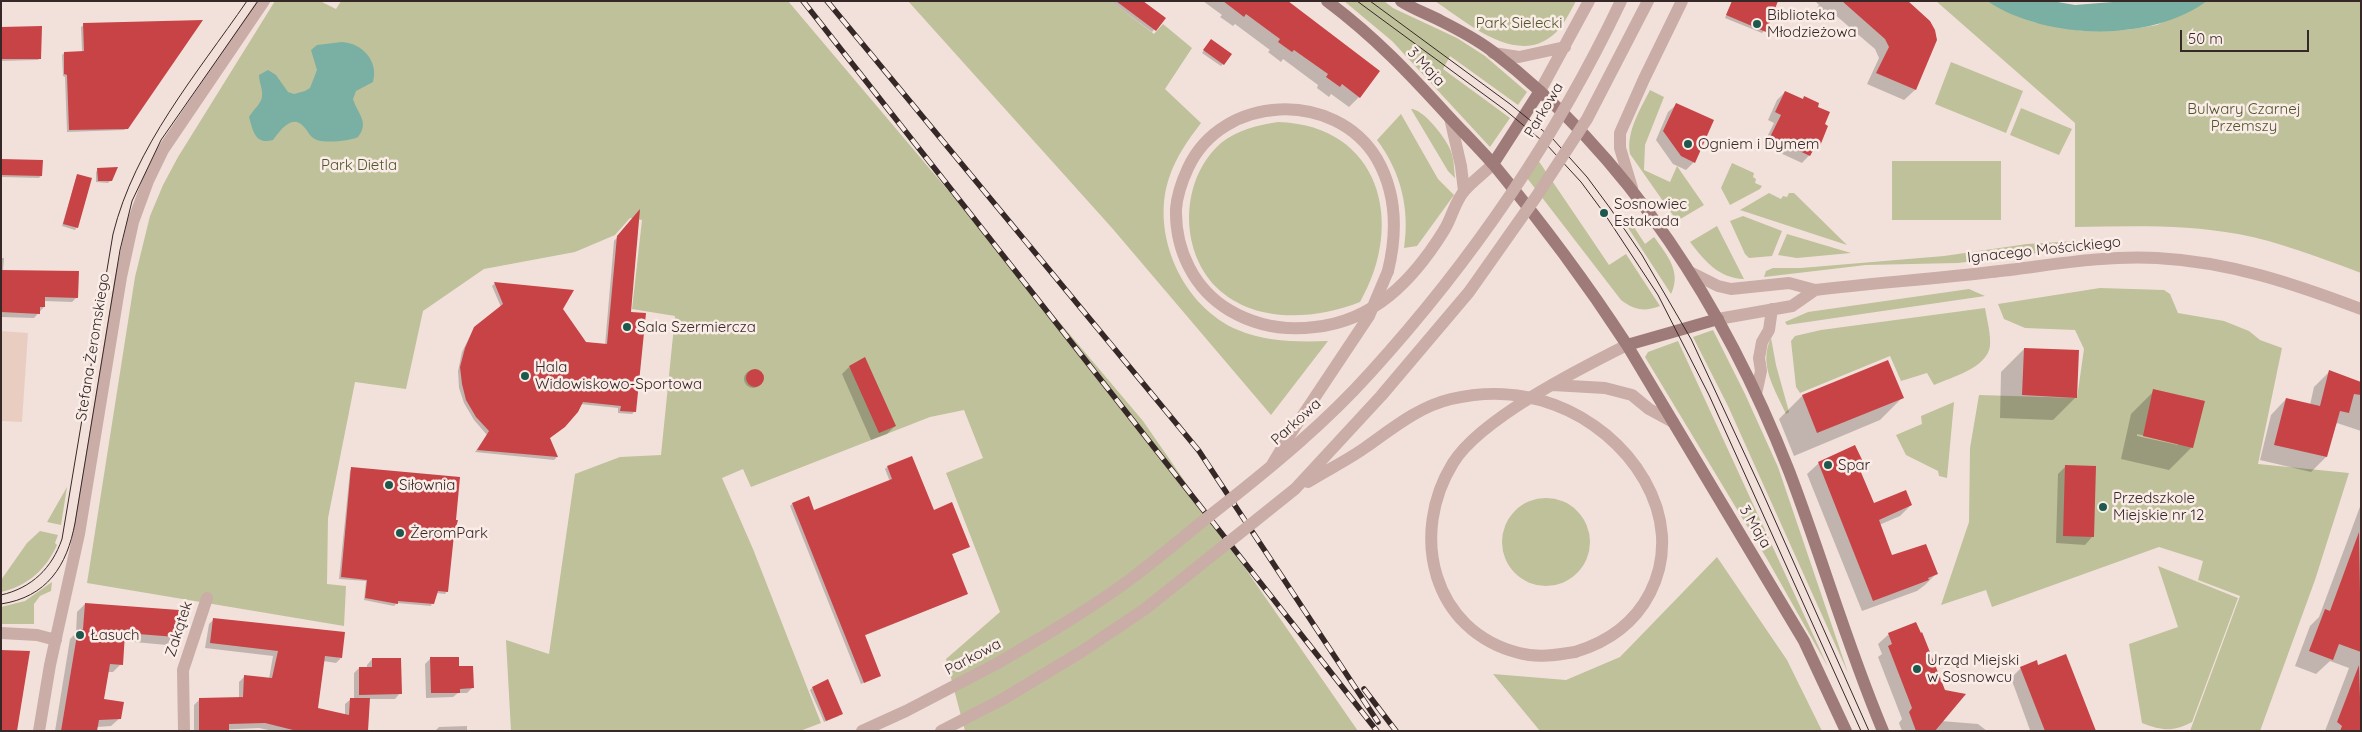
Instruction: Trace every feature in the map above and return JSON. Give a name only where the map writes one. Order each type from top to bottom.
[{"type":"main road","name":"3 Maja","points":[[1327,1],[1371,35],[1408,72],[1493,164],[1564,253],[1627,345],[1804,641],[1846,731]]},
{"type":"main road","points":[[1400,1],[1460,30],[1493,53],[1540,91],[1632,188],[1690,272],[1718,319],[1756,394],[1789,472],[1858,670],[1883,731]]},
{"type":"main road","points":[[1493,164],[1540,91]]},
{"type":"main road","points":[[1627,345],[1718,319]]},
{"type":"street","name":"Stefana Żeromskiego","points":[[39,731],[79,534],[128,242],[139,202],[163,150],[264,1]]},
{"type":"street","points":[[1540,91],[1589,1]]},
{"type":"street","name":"Parkowa","points":[[862,731],[906,711],[990,667],[1060,626],[1126,582],[1272,466],[1370,374],[1421,313],[1489,226],[1568,102],[1621,1]]},
{"type":"street","points":[[1295,489],[1381,396],[1470,292],[1587,119],[1648,1]]},
{"type":"street","points":[[1632,188],[1620,148],[1620,133],[1636,95],[1682,1]]},
{"type":"street","points":[[1493,53],[1519,57],[1565,47]]},
{"type":"street","points":[[1272,466],[1291,433],[1370,316],[1382,287],[1394,238],[1393,206],[1384,174],[1368,146],[1345,126],[1330,118],[1297,109],[1265,110],[1249,114],[1224,126],[1201,146],[1192,158],[1181,184],[1176,206],[1176,220],[1181,250],[1188,266],[1217,302],[1256,323],[1272,327],[1303,329],[1340,322],[1367,313],[1394,293],[1444,231],[1464,191],[1493,164]]},
{"type":"street","points":[[1450,118],[1461,166],[1464,191]]},
{"type":"street","name":"Ignacego Mościckiego","points":[[1690,272],[1718,286],[1731,289],[1789,283],[1815,290],[1992,272],[2072,260],[2147,258],[2188,261],[2260,274],[2361,309]]},
{"type":"street","name":"Ignacego Mościckiego","points":[[1718,319],[1792,306],[1815,290]]},
{"type":"street","points":[[1756,394],[1761,371],[1761,350],[1768,330],[1772,309]]},
{"type":"street","points":[[941,731],[1003,699],[1081,652],[1145,609],[1295,489],[1365,448],[1412,415],[1450,399],[1480,394],[1509,394],[1554,404],[1581,417],[1616,443],[1644,478],[1660,518],[1662,546],[1658,574],[1645,602],[1636,615],[1614,635],[1602,642],[1575,652],[1544,656],[1519,653],[1506,649],[1480,635],[1462,620],[1448,602],[1436,576],[1430,547],[1430,534],[1436,503],[1453,464],[1471,441],[1510,412],[1553,385],[1627,345]]},
{"type":"street","points":[[1553,385],[1604,388],[1632,395],[1649,409],[1673,422]]},
{"type":"street","name":"Zakątek","points":[[184,731],[183,670],[207,598]]},
{"type":"street","points":[[1,633],[37,635],[56,640]]},
{"type":"green space","name":"Park Dietla","points":[[275,1],[320,1],[336,9],[341,1],[788,1],[1143,421],[1358,731],[965,731],[946,659],[1000,612],[946,473],[983,458],[964,410],[930,417],[751,487],[743,469],[722,478],[753,549],[821,723],[800,731],[511,731],[506,640],[549,654],[575,474],[620,457],[661,455],[675,316],[632,309],[642,220],[630,218],[615,235],[575,252],[484,269],[423,311],[406,389],[355,382],[328,518],[327,584],[346,586],[344,626],[87,583],[135,277],[150,216],[163,185],[178,157]]},
{"type":"green space","points":[[908,1],[1111,1],[1154,34],[1163,24],[1192,48],[1165,89],[1201,123],[1175,163],[1164,200],[1164,223],[1168,245],[1176,267],[1187,287],[1201,305],[1218,319],[1238,330],[1271,339],[1328,341],[1271,415],[1112,228]]},
{"type":"green space","points":[[1344,1],[1384,1],[1393,8],[1457,38],[1485,56],[1527,92],[1518,105],[1450,56],[1443,69],[1510,118],[1490,147],[1392,41]]},
{"type":"green space","name":"Park Sielecki","points":[[1435,1],[1576,1],[1560,28],[1545,40],[1530,46],[1513,45],[1496,40]]},
{"type":"green space","name":"Bulwary Czarnej Przemszy","points":[[1936,1],[1987,1],[2033,22],[2083,31],[2127,30],[2157,25],[2207,1],[2361,1],[2361,273],[2285,246],[2238,234],[2177,227],[2075,227],[2075,123]]},
{"type":"green space","points":[[1951,62],[2023,91],[2006,133],[1935,104]]},
{"type":"green space","points":[[1650,90],[1664,97],[1645,145],[1644,170],[1670,182],[1677,166],[1704,205],[1677,221],[1630,154],[1629,146],[1632,129]]},
{"type":"green space","points":[[2021,108],[2072,129],[2059,155],[2010,135]]},
{"type":"green space","points":[[1411,109],[1416,110],[1427,118],[1446,142],[1454,162],[1455,178],[1448,171]]},
{"type":"green space","points":[[1401,114],[1438,179],[1454,195],[1417,246],[1404,248],[1406,219],[1402,191],[1392,165],[1377,140]]},
{"type":"green space","points":[[1278,122],[1313,127],[1340,140],[1361,159],[1374,184],[1381,211],[1381,241],[1374,272],[1360,302],[1342,308],[1304,315],[1266,313],[1231,299],[1216,287],[1204,271],[1195,253],[1190,234],[1189,214],[1192,194],[1198,175],[1208,158],[1227,138],[1241,131]]},
{"type":"green space","points":[[1538,160],[1609,265],[1626,254],[1660,306],[1639,309],[1621,300],[1527,178]]},
{"type":"green space","points":[[1892,161],[2001,161],[2001,220],[1892,220]]},
{"type":"green space","points":[[1732,163],[1754,173],[1755,183],[1762,186],[1760,189],[1730,205],[1721,188]]},
{"type":"green space","points":[[1769,193],[1781,199],[1783,196],[1787,197],[1789,193],[1794,193],[1847,245],[1740,210]]},
{"type":"green space","points":[[1743,216],[1782,231],[1772,256],[1749,258],[1745,254],[1730,221]]},
{"type":"green space","points":[[1630,221],[1645,244],[1654,237],[1668,257],[1675,278],[1671,294],[1625,223]]},
{"type":"green space","points":[[1717,226],[1744,279],[1719,272],[1701,256],[1690,242]]},
{"type":"green space","points":[[1787,234],[1851,253],[1797,258],[1778,255]]},
{"type":"green space","points":[[2093,240],[2094,246],[1958,263],[1866,265],[1764,277],[1766,271],[1773,268],[1801,268],[1944,256],[2027,244]]},
{"type":"green space","points":[[2100,288],[2164,290],[2170,294],[2178,313],[2224,321],[2249,331],[2260,340],[2282,348],[2258,464],[2349,473],[2315,580],[2260,731],[2190,731],[2240,596],[2198,580],[2203,561],[2159,547],[1992,607],[1986,590],[1941,605],[1969,522],[1970,448],[1979,395],[2077,398],[2084,349],[2075,330],[2025,328],[2004,319],[1998,304]]},
{"type":"green space","points":[[1969,289],[1985,296],[1787,325],[1785,322],[1808,312]]},
{"type":"green space","points":[[1985,308],[1990,337],[1990,346],[1987,354],[1976,366],[1959,375],[1934,385],[1927,373],[1901,381],[1890,356],[1800,393],[1796,387],[1791,341],[1795,336],[1821,330]]},
{"type":"green space","points":[[1713,330],[1778,467],[1848,673],[1728,406],[1693,337]]},
{"type":"green space","points":[[1771,338],[1776,365],[1789,412],[1786,414],[1773,386],[1767,367],[1767,348]]},
{"type":"green space","points":[[1678,341],[1828,667],[1767,559],[1645,357],[1648,352]]},
{"type":"green space","points":[[1954,402],[1947,478],[1939,476],[1938,471],[1906,455],[1896,435],[1922,424],[1921,416]]},
{"type":"green space","points":[[67,487],[61,525],[47,522]]},
{"type":"green space","points":[[1546,498],[1563,501],[1571,505],[1583,517],[1587,525],[1590,542],[1587,559],[1583,567],[1571,579],[1563,583],[1546,586],[1529,583],[1521,579],[1509,567],[1505,559],[1502,542],[1505,525],[1509,517],[1521,505],[1529,501]]},
{"type":"green space","points":[[40,531],[58,535],[55,543],[57,545],[53,554],[42,569],[28,581],[20,586],[1,592],[1,580],[27,543]]},
{"type":"green space","points":[[1717,557],[1787,660],[1822,731],[1540,731],[1493,674],[1566,680],[1620,657]]},
{"type":"green space","points":[[2158,566],[2238,598],[2192,722],[2173,729],[2156,728],[2142,723],[2129,644],[2178,627]]},
{"type":"green space","points":[[52,582],[51,591],[40,596],[34,604],[34,624],[1,624],[1,607],[25,601]]},
{"type":"shaded area","points":[[1,331],[28,333],[22,422],[1,421]]},
{"type":"water","points":[[1987,1],[2052,1],[2075,5],[2125,1],[2207,1],[2183,15],[2156,24],[2127,30],[2097,31],[2067,29],[2038,23],[2011,14]]},
{"type":"water","points":[[342,42],[356,46],[367,54],[373,67],[373,82],[356,91],[353,99],[363,122],[363,127],[358,137],[349,140],[319,141],[312,137],[300,123],[295,122],[287,125],[273,140],[259,139],[254,132],[249,117],[262,99],[259,75],[268,70],[276,75],[288,92],[294,94],[305,91],[310,88],[317,70],[311,50],[317,45]]},
{"type":"building","points":[[1116,1],[1143,1],[1166,18],[1156,31]]},
{"type":"building","points":[[1223,1],[1288,1],[1380,71],[1360,98],[1342,84],[1340,87],[1326,77],[1328,74],[1294,50],[1292,52],[1278,42],[1280,39],[1246,14],[1244,17]]},
{"type":"building","name":"Biblioteka Młodzieżowa","points":[[1732,1],[1778,1],[1766,32],[1726,15]]},
{"type":"building","points":[[1842,1],[1908,1],[1930,21],[1935,30],[1937,40],[1916,90],[1876,73],[1889,47],[1885,39]]},
{"type":"building","points":[[203,20],[128,129],[69,130],[67,75],[64,74],[64,52],[84,51],[83,23]]},
{"type":"building","points":[[42,26],[41,59],[1,59],[1,27]]},
{"type":"building","points":[[1211,39],[1232,54],[1224,65],[1203,50]]},
{"type":"building","points":[[1785,91],[1803,99],[1804,96],[1819,103],[1818,107],[1830,112],[1825,124],[1828,126],[1820,146],[1816,145],[1810,156],[1770,137],[1781,115],[1775,112]]},
{"type":"building","name":"Ogniem i Dymem","points":[[1676,103],[1714,120],[1695,163],[1681,156],[1663,131]]},
{"type":"building","points":[[1,159],[43,160],[42,176],[1,175]]},
{"type":"building","points":[[118,167],[112,181],[98,181],[97,168]]},
{"type":"building","points":[[77,174],[92,178],[78,228],[63,224]]},
{"type":"building","name":"Hala Widowiskowo-Sportowa","points":[[640,209],[631,312],[646,313],[636,412],[620,411],[621,406],[583,402],[578,412],[565,427],[550,438],[558,457],[477,450],[489,431],[476,417],[466,400],[460,367],[465,348],[474,327],[503,304],[494,282],[574,290],[563,309],[586,342],[607,344],[617,236]]},
{"type":"building","points":[[1,270],[79,271],[78,298],[45,297],[45,307],[40,307],[40,314],[1,312]]},
{"type":"building","points":[[2024,348],[2079,350],[2077,398],[2022,395]]},
{"type":"building","points":[[865,357],[896,426],[879,433],[849,366]]},
{"type":"building","points":[[1888,360],[1904,398],[1817,433],[1802,395]]},
{"type":"building","points":[[755,369],[763,374],[764,378],[759,386],[755,387],[747,382],[746,378],[751,370]]},
{"type":"building","points":[[2329,370],[2361,382],[2361,395],[2354,394],[2349,413],[2340,411],[2327,457],[2274,445],[2286,398],[2320,406]]},
{"type":"building","points":[[2153,389],[2205,401],[2193,448],[2143,436]]},
{"type":"building","points":[[1855,445],[1866,468],[1860,470],[1874,503],[1906,490],[1912,505],[1879,520],[1892,555],[1926,544],[1938,574],[1928,578],[1929,580],[1873,601],[1818,462]]},
{"type":"building","points":[[912,456],[934,510],[952,502],[970,547],[952,554],[968,594],[865,635],[881,676],[864,683],[792,503],[809,496],[814,510],[892,479],[887,466]]},
{"type":"building","points":[[2065,465],[2096,466],[2094,537],[2063,536]]},
{"type":"building","name":"ŻeromPark","points":[[351,467],[460,477],[456,520],[458,520],[454,535],[448,592],[438,591],[434,604],[398,601],[398,604],[365,598],[367,580],[341,577]]},
{"type":"building","points":[[2359,532],[2361,652],[2339,644],[2333,660],[2309,651],[2325,609],[2330,611]]},
{"type":"building","points":[[85,603],[179,610],[176,637],[125,633],[123,665],[110,664],[104,699],[124,702],[121,719],[99,720],[97,731],[61,731],[78,629],[83,629]]},
{"type":"building","points":[[213,618],[345,632],[342,658],[325,656],[318,708],[349,715],[350,698],[370,698],[368,731],[297,731],[265,723],[229,724],[229,731],[199,731],[199,698],[243,697],[244,675],[272,678],[278,651],[210,643]]},
{"type":"building","name":"Urząd Miejski w Sosnowcu","points":[[1916,622],[1922,632],[1945,690],[1966,694],[1935,731],[1916,731],[1909,712],[1912,708],[1888,646],[1892,644],[1888,633]]},
{"type":"building","points":[[1,650],[30,651],[17,731],[1,731]]},
{"type":"building","points":[[2066,654],[2096,731],[2045,731],[2020,667],[2037,660],[2038,665]]},
{"type":"building","points":[[430,657],[459,657],[459,666],[473,666],[474,688],[460,689],[460,693],[431,693]]},
{"type":"building","points":[[372,658],[401,658],[402,694],[359,695],[359,667],[372,667]]},
{"type":"building","points":[[2359,665],[2361,731],[2340,731],[2342,726],[2337,722]]},
{"type":"building","points":[[828,679],[843,714],[826,721],[812,687]]},
{"type":"tram line","points":[[1,595],[22,587],[39,575],[53,559],[62,539],[113,234],[123,202],[136,171],[169,112],[247,1]]},
{"type":"tram line","points":[[1,604],[17,600],[43,587],[60,566],[67,553],[75,523],[120,250],[132,201],[161,140],[258,1]]},
{"type":"tram line","points":[[1357,1],[1505,110],[1546,144],[1581,182],[1604,213],[1658,295],[1709,395],[1861,731]]},
{"type":"tram line","points":[[1370,1],[1510,104],[1552,138],[1587,177],[1610,208],[1642,255],[1691,339],[1761,489],[1869,731]]},
{"type":"railway","points":[[803,1],[1377,731]]},
{"type":"railway","points":[[827,1],[1199,451],[1378,722]]},
{"type":"railway","points":[[1364,689],[1396,731]]},
{"type":"place","name":"Biblioteka Młodzieżowa","points":[[1757,24]]},
{"type":"place","name":"Ogniem i Dymem","points":[[1688,144]]},
{"type":"place","name":"Sosnowiec Estakada","points":[[1604,213]]},
{"type":"place","name":"Sala Szermiercza","points":[[627,327]]},
{"type":"place","name":"Hala Widowiskowo-Sportowa","points":[[525,376]]},
{"type":"place","name":"Spar","points":[[1828,465]]},
{"type":"place","name":"Siłownia","points":[[389,485]]},
{"type":"place","name":"Przedszkole Miejskie nr 12","points":[[2103,507]]},
{"type":"place","name":"ŻeromPark","points":[[400,533]]},
{"type":"place","name":"Łasuch","points":[[80,635]]},
{"type":"place","name":"Urząd Miejski w Sosnowcu","points":[[1917,669]]}]
